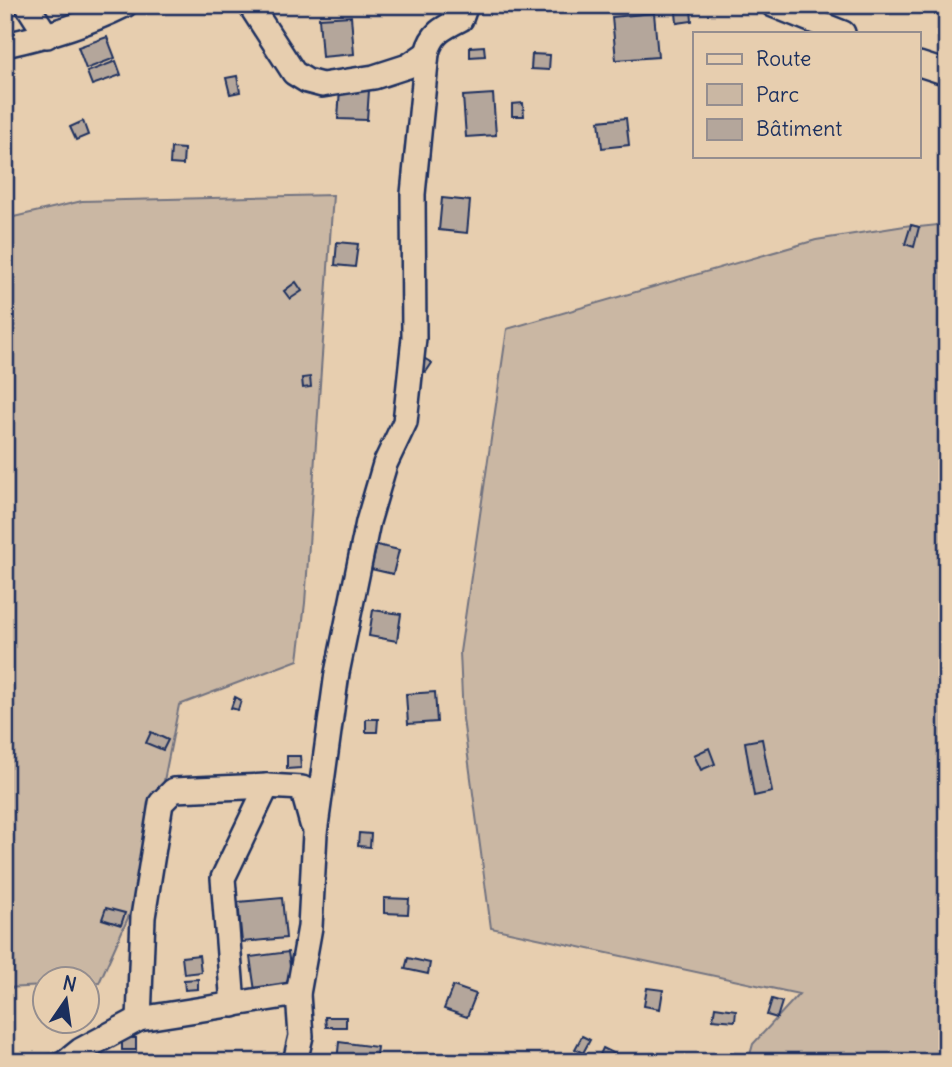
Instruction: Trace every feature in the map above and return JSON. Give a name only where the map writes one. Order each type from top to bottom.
[{"type":"street","points":[[27,5],[47,36]]},
{"type":"street","points":[[5,45],[47,36],[104,16],[125,5]]},
{"type":"street","points":[[250,5],[294,73],[307,81],[322,85],[374,77],[408,66],[427,53]]},
{"type":"street","points":[[295,1062],[301,1036],[298,994],[310,928],[315,833],[337,673],[353,591],[385,464],[405,422],[414,338],[414,194],[427,53],[436,32],[461,19],[466,5]]},
{"type":"street","points":[[773,5],[840,32]]},
{"type":"street","points":[[920,64],[947,74]]},
{"type":"street","points":[[139,1019],[143,917],[161,803],[174,790],[267,786],[302,788],[315,833]]},
{"type":"street","points":[[233,1004],[223,878],[267,786]]},
{"type":"street","points":[[66,1062],[81,1050],[139,1019],[298,994]]},
{"type":"green space","points":[[333,195],[305,603],[298,660],[179,705],[144,882],[102,976],[102,965],[32,965],[32,987],[5,988],[5,219],[82,201]]},
{"type":"green space","points":[[947,224],[947,1062],[748,1062],[753,1044],[799,994],[491,928],[463,719],[460,652],[507,329],[816,240],[911,225],[919,227]]},
{"type":"building","points":[[691,10],[692,21],[677,23],[676,12]]},
{"type":"building","points":[[654,13],[658,57],[616,60],[612,17]]},
{"type":"building","points":[[351,16],[354,54],[322,57],[319,18]]},
{"type":"building","points":[[107,37],[115,58],[86,69],[78,47]]},
{"type":"building","points":[[484,46],[485,56],[470,57],[470,47]]},
{"type":"building","points":[[532,54],[550,55],[549,70],[531,69]]},
{"type":"building","points":[[116,61],[121,75],[92,85],[87,72]]},
{"type":"building","points":[[237,76],[240,92],[230,94],[226,78]]},
{"type":"building","points":[[340,88],[369,90],[367,120],[338,119]]},
{"type":"building","points":[[493,94],[496,135],[466,137],[463,96]]},
{"type":"building","points":[[523,103],[524,116],[512,116],[512,104]]},
{"type":"building","points":[[626,118],[629,145],[602,148],[599,121]]},
{"type":"building","points":[[83,121],[88,135],[76,140],[70,127]]},
{"type":"building","points":[[171,148],[184,149],[183,165],[170,164]]},
{"type":"building","points":[[442,198],[470,201],[467,233],[439,230]]},
{"type":"building","points":[[911,225],[919,227],[914,247],[905,244]]},
{"type":"building","points":[[337,242],[358,244],[355,267],[335,265]]},
{"type":"building","points":[[296,282],[302,291],[290,299],[284,291]]},
{"type":"building","points":[[422,357],[432,363],[426,372],[416,366]]},
{"type":"building","points":[[310,377],[311,387],[303,388],[302,378]]},
{"type":"building","points":[[377,545],[399,550],[393,574],[371,569]]},
{"type":"building","points":[[373,610],[401,614],[397,641],[369,636]]},
{"type":"building","points":[[435,692],[437,722],[408,724],[406,694]]},
{"type":"building","points":[[235,697],[241,700],[238,710],[231,708]]},
{"type":"building","points":[[366,719],[378,719],[377,732],[366,732]]},
{"type":"building","points":[[151,732],[168,740],[163,750],[146,743]]},
{"type":"building","points":[[762,739],[772,792],[754,796],[745,742]]},
{"type":"building","points":[[709,748],[715,764],[701,770],[694,755]]},
{"type":"building","points":[[287,756],[300,756],[301,768],[287,769]]},
{"type":"building","points":[[359,833],[371,834],[370,847],[358,846]]},
{"type":"building","points":[[282,898],[286,938],[242,942],[238,902]]},
{"type":"building","points":[[384,898],[409,899],[408,914],[384,913]]},
{"type":"building","points":[[106,908],[125,913],[121,925],[102,919]]},
{"type":"building","points":[[288,952],[293,986],[255,991],[250,957]]},
{"type":"building","points":[[199,955],[201,972],[184,974],[182,957]]},
{"type":"building","points":[[408,958],[430,963],[428,974],[405,969]]},
{"type":"building","points":[[198,979],[198,989],[185,990],[184,980]]},
{"type":"building","points":[[453,986],[476,994],[467,1017],[444,1009]]},
{"type":"building","points":[[647,988],[663,990],[660,1009],[644,1006]]},
{"type":"building","points":[[772,999],[782,1002],[777,1018],[767,1015]]},
{"type":"building","points":[[715,1007],[736,1010],[735,1021],[713,1019]]},
{"type":"building","points":[[325,1017],[346,1017],[346,1027],[326,1027]]},
{"type":"building","points":[[582,1036],[590,1040],[583,1053],[575,1049]]},
{"type":"building","points":[[122,1038],[136,1038],[136,1050],[122,1050]]},
{"type":"building","points":[[339,1042],[377,1047],[375,1062],[337,1062]]},
{"type":"building","points":[[603,1048],[619,1056],[616,1062],[598,1059]]},
{"type":"building","points":[[63,1051],[56,1062],[44,1062],[43,1056]]}]
